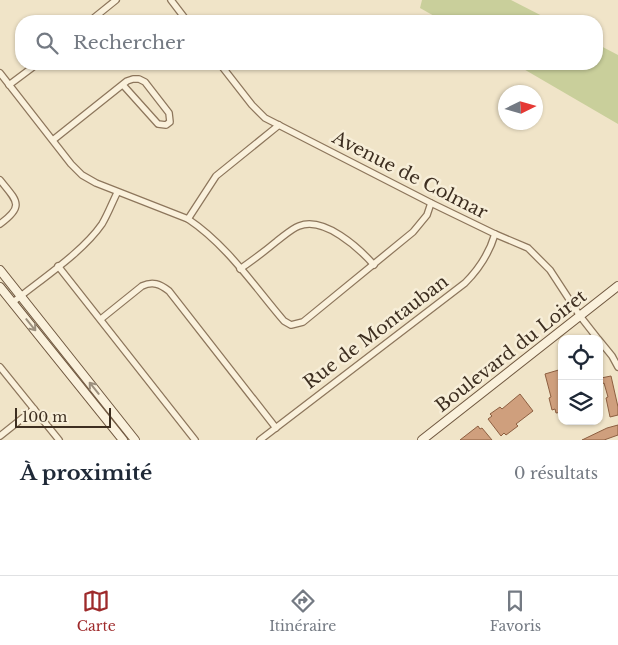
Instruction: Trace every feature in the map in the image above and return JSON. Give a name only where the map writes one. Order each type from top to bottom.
[{"type":"street","points":[[97,15],[116,0]]},
{"type":"street","points":[[171,0],[182,15]]},
{"type":"street","points":[[9,85],[29,70]]},
{"type":"street","name":"Avenue de Colmar","points":[[225,70],[252,105],[265,118],[432,203],[528,248],[550,270],[580,316],[596,335]]},
{"type":"street","points":[[0,73],[71,164],[82,175],[117,193],[188,219],[215,239],[284,321],[291,325],[303,322],[418,228],[427,215],[432,203]]},
{"type":"street","points":[[53,140],[123,85],[133,79],[145,82],[169,113],[170,122],[166,125],[158,124],[123,85]]},
{"type":"street","points":[[188,219],[216,176],[278,125]]},
{"type":"street","points":[[0,180],[13,197],[16,206],[13,215],[0,224]]},
{"type":"street","points":[[12,303],[82,247],[97,231],[117,193]]},
{"type":"street","points":[[240,269],[294,228],[307,224],[315,224],[349,240],[374,265]]},
{"type":"street","name":"Rue de Montauban","points":[[260,440],[465,283],[476,272],[486,257],[495,234]]},
{"type":"street","points":[[58,266],[195,440]]},
{"type":"street","points":[[0,270],[135,440]]},
{"type":"street","points":[[101,319],[142,286],[149,283],[161,285],[169,291],[276,428]]},
{"type":"street","name":"Boulevard du Loiret","points":[[422,440],[618,286]]},
{"type":"street","points":[[0,287],[123,440]]},
{"type":"street","name":"Avenue de Colmar","points":[[603,344],[618,367]]},
{"type":"street","points":[[0,368],[59,440]]},
{"type":"street","points":[[0,436],[34,409]]},
{"type":"green space","points":[[422,0],[511,0],[540,15],[432,15],[420,8]]},
{"type":"green space","points":[[603,47],[618,55],[618,124],[525,70],[603,70]]},
{"type":"building","points":[[558,370],[558,413],[556,413],[555,409],[552,410],[545,374]]},
{"type":"building","points":[[611,376],[618,415],[610,417],[606,398],[608,397],[603,378]]},
{"type":"building","points":[[520,394],[533,411],[516,424],[518,426],[506,435],[504,433],[501,436],[488,419],[492,416],[490,414],[500,407],[502,409]]},
{"type":"building","points":[[618,425],[618,435],[604,440],[582,440],[607,428]]},
{"type":"building","points":[[478,426],[492,440],[460,440]]}]
